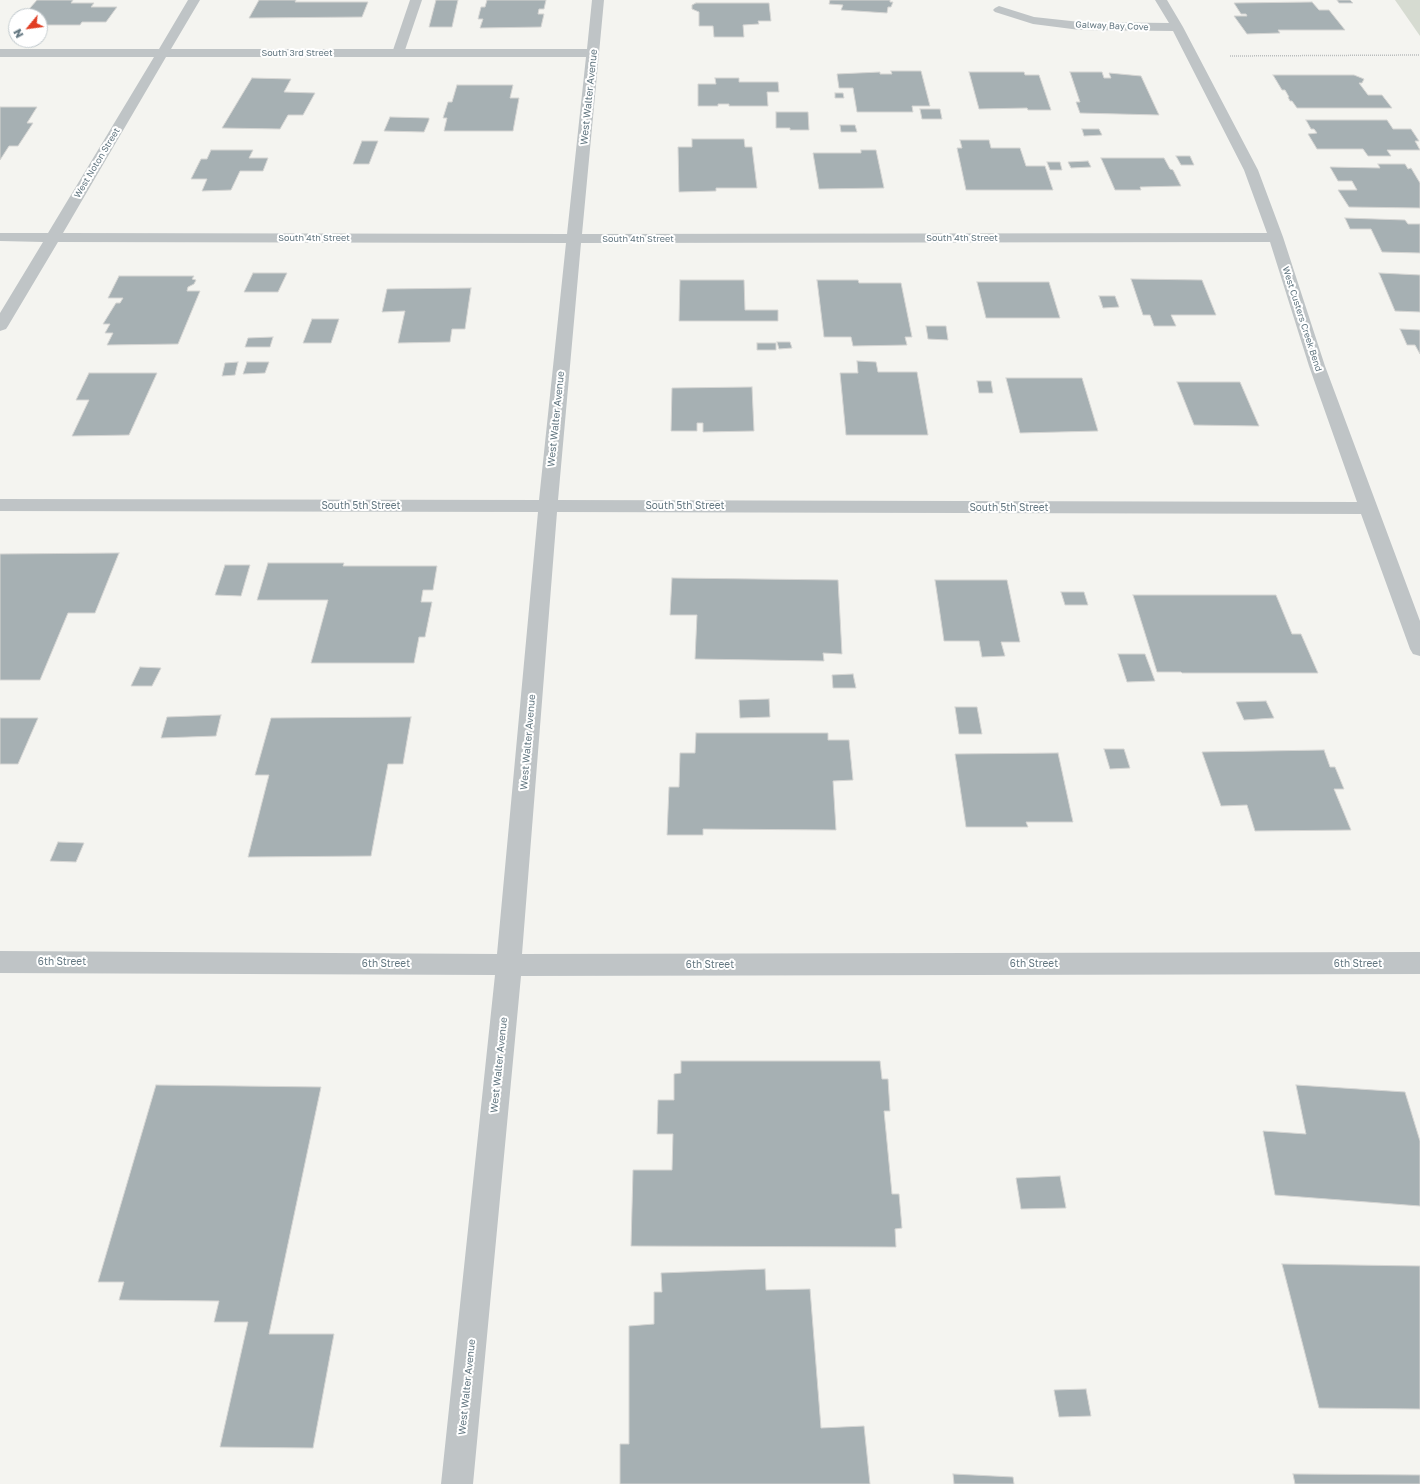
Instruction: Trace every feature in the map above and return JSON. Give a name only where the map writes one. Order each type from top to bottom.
[{"type":"street","name":"West Noton Street","points":[[0,326],[194,0]]},
{"type":"street","points":[[398,53],[416,0]]},
{"type":"street","name":"West Walter Avenue","points":[[457,1484],[509,965],[548,506],[598,0]]},
{"type":"street","name":"West Custers Creek Bend","points":[[1161,0],[1251,170],[1276,237],[1317,366],[1420,649]]},
{"type":"street","name":"Galway Bay Cove","points":[[999,10],[1032,20],[1080,26],[1177,28]]},
{"type":"street","name":"South 3rd Street","points":[[0,53],[593,53]]},
{"type":"street","name":"South 4th Street","points":[[0,237],[574,239],[1276,237]]},
{"type":"street","name":"South 5th Street","points":[[0,505],[1369,508]]},
{"type":"street","name":"6th Street","points":[[0,962],[509,965],[1420,964]]},
{"type":"path","points":[[1228,56],[1420,55]]},
{"type":"shaded area","points":[[1395,0],[1420,0],[1420,36]]},
{"type":"building","points":[[37,0],[73,0],[71,3],[94,3],[91,7],[117,7],[106,22],[82,22],[80,25],[48,25],[48,8],[30,8]]},
{"type":"building","points":[[259,0],[296,0],[295,2],[368,2],[362,17],[249,18]]},
{"type":"building","points":[[436,0],[458,0],[452,27],[429,27]]},
{"type":"building","points":[[487,0],[546,0],[544,9],[539,9],[538,14],[544,14],[541,27],[480,28],[483,19],[478,19],[481,7],[485,7]]},
{"type":"building","points":[[830,0],[890,0],[890,2],[893,2],[891,7],[888,7],[887,13],[841,10],[843,5],[829,4]]},
{"type":"building","points":[[1337,0],[1350,0],[1353,3],[1339,3]]},
{"type":"building","points":[[1312,2],[1319,10],[1329,10],[1345,30],[1278,30],[1280,33],[1247,34],[1234,16],[1247,16],[1246,14],[1241,14],[1234,3]]},
{"type":"building","points":[[696,3],[769,3],[771,21],[758,21],[759,24],[743,25],[744,37],[714,37],[713,26],[699,26],[699,12],[692,9],[692,5]]},
{"type":"building","points":[[891,71],[921,71],[930,106],[912,106],[913,112],[857,112],[853,88],[839,88],[837,74],[880,72],[880,74],[892,74]]},
{"type":"building","points":[[969,72],[1024,72],[1025,75],[1039,75],[1051,110],[1028,110],[1027,108],[979,109]]},
{"type":"building","points":[[1070,72],[1102,72],[1104,78],[1111,78],[1109,73],[1141,76],[1159,115],[1080,113],[1076,102],[1080,102]]},
{"type":"building","points":[[1273,75],[1354,75],[1364,79],[1362,83],[1359,83],[1368,95],[1382,95],[1392,108],[1297,108],[1292,101],[1290,101],[1285,90],[1282,90]]},
{"type":"building","points":[[252,78],[291,79],[284,92],[315,93],[303,115],[288,115],[280,129],[222,128]]},
{"type":"building","points":[[715,78],[739,78],[739,82],[778,82],[779,92],[767,92],[768,106],[729,106],[729,104],[718,104],[718,106],[698,106],[698,84],[716,84]]},
{"type":"building","points":[[457,85],[513,85],[510,98],[519,98],[513,131],[444,131],[447,118],[443,118],[448,102],[452,102]]},
{"type":"building","points":[[835,93],[843,93],[844,98],[835,98]]},
{"type":"building","points":[[0,107],[37,107],[27,123],[33,123],[18,146],[9,146],[0,160]]},
{"type":"building","points":[[920,109],[940,109],[942,119],[922,119]]},
{"type":"building","points":[[776,112],[808,112],[809,130],[776,128]]},
{"type":"building","points":[[390,117],[429,118],[429,120],[424,132],[384,131]]},
{"type":"building","points":[[1306,120],[1387,120],[1393,129],[1411,129],[1419,141],[1415,141],[1420,150],[1387,150],[1391,156],[1368,156],[1363,149],[1317,149],[1308,134],[1317,133],[1314,129],[1311,129]]},
{"type":"building","points":[[840,125],[855,125],[857,132],[841,132]]},
{"type":"building","points":[[1082,129],[1099,129],[1102,135],[1084,136]]},
{"type":"building","points":[[692,139],[744,139],[745,147],[752,147],[757,188],[716,188],[716,191],[679,192],[678,147],[692,147]]},
{"type":"building","points":[[960,140],[989,140],[991,148],[1020,148],[1026,166],[1045,166],[1053,190],[966,190],[957,148],[962,148]]},
{"type":"building","points":[[362,141],[378,141],[369,164],[353,164]]},
{"type":"building","points":[[211,150],[253,150],[249,158],[268,158],[263,171],[240,171],[231,190],[202,191],[207,179],[191,179],[201,159],[207,159]]},
{"type":"building","points":[[861,150],[876,150],[884,188],[819,189],[813,153],[861,153]]},
{"type":"building","points":[[1176,156],[1190,156],[1194,165],[1181,165]]},
{"type":"building","points":[[1101,158],[1164,158],[1170,169],[1173,170],[1181,186],[1140,187],[1141,190],[1115,190]]},
{"type":"building","points":[[1088,161],[1091,167],[1071,168],[1068,162]]},
{"type":"building","points":[[1047,162],[1060,162],[1062,170],[1050,170]]},
{"type":"building","points":[[1378,164],[1405,164],[1408,169],[1411,168],[1420,183],[1420,208],[1349,207],[1338,190],[1357,190],[1352,181],[1338,181],[1330,167],[1380,168]]},
{"type":"building","points":[[1345,218],[1405,220],[1408,224],[1420,224],[1420,253],[1382,252],[1371,229],[1350,229]]},
{"type":"building","points":[[253,273],[287,273],[278,292],[244,292]]},
{"type":"building","points":[[1379,273],[1420,275],[1420,312],[1395,311]]},
{"type":"building","points":[[119,276],[194,276],[192,279],[196,280],[194,284],[188,287],[187,291],[200,291],[178,344],[107,345],[113,333],[105,333],[110,324],[103,324],[116,303],[120,303],[123,298],[108,298]]},
{"type":"building","points":[[1131,279],[1202,280],[1216,315],[1171,315],[1176,326],[1154,326],[1150,315],[1143,315]]},
{"type":"building","points":[[680,280],[744,280],[745,310],[778,310],[778,321],[679,321]]},
{"type":"building","points":[[817,280],[858,280],[859,283],[901,283],[912,337],[905,337],[907,345],[853,346],[851,337],[824,337]]},
{"type":"building","points":[[977,282],[1049,282],[1060,318],[986,318]]},
{"type":"building","points":[[471,288],[465,329],[452,329],[450,342],[398,343],[405,311],[382,312],[387,289]]},
{"type":"building","points":[[1099,296],[1115,296],[1119,307],[1103,308]]},
{"type":"building","points":[[312,319],[339,319],[331,343],[303,343]]},
{"type":"building","points":[[926,326],[946,326],[948,340],[928,339]]},
{"type":"building","points":[[1400,329],[1420,330],[1420,354],[1415,345],[1407,345]]},
{"type":"building","points":[[273,337],[270,347],[245,347],[248,338]]},
{"type":"building","points":[[777,342],[790,342],[792,348],[779,349]]},
{"type":"building","points":[[757,343],[776,343],[776,350],[757,350]]},
{"type":"building","points":[[857,361],[876,362],[878,372],[917,372],[928,435],[846,435],[840,373],[858,373]]},
{"type":"building","points":[[238,362],[235,375],[222,376],[225,363]]},
{"type":"building","points":[[247,362],[269,362],[265,373],[243,374]]},
{"type":"building","points":[[89,373],[157,373],[129,435],[72,436],[89,400],[76,400]]},
{"type":"building","points":[[1006,378],[1082,378],[1098,431],[1020,433]]},
{"type":"building","points":[[977,381],[991,381],[993,393],[979,393]]},
{"type":"building","points":[[1177,382],[1240,382],[1259,426],[1194,425]]},
{"type":"building","points":[[752,387],[754,431],[703,432],[703,423],[697,423],[697,431],[671,431],[672,388]]},
{"type":"building","points":[[119,553],[95,613],[68,613],[40,680],[0,680],[0,554]]},
{"type":"building","points":[[268,563],[344,563],[343,566],[437,566],[433,590],[423,590],[421,602],[432,602],[425,637],[419,637],[414,663],[311,663],[328,600],[257,600]]},
{"type":"building","points":[[225,565],[250,565],[241,596],[215,595]]},
{"type":"building","points":[[672,578],[838,580],[842,654],[823,653],[824,661],[695,659],[697,615],[670,615]]},
{"type":"building","points":[[935,580],[1007,580],[1020,642],[1001,642],[1005,656],[982,657],[979,641],[944,641]]},
{"type":"building","points":[[1061,592],[1084,592],[1088,605],[1065,605]]},
{"type":"building","points":[[1133,595],[1276,595],[1292,634],[1301,634],[1318,673],[1157,672]]},
{"type":"building","points":[[1118,654],[1145,654],[1155,681],[1127,682]]},
{"type":"building","points":[[140,667],[161,668],[152,686],[131,686]]},
{"type":"building","points":[[853,674],[856,688],[833,688],[832,675]]},
{"type":"building","points":[[769,699],[770,717],[740,718],[739,700]]},
{"type":"building","points":[[1266,701],[1274,718],[1244,720],[1236,702]]},
{"type":"building","points":[[955,707],[977,707],[982,734],[959,734]]},
{"type":"building","points":[[221,715],[216,736],[161,738],[167,717]]},
{"type":"building","points":[[411,717],[403,764],[388,764],[371,856],[248,857],[269,775],[255,775],[271,718]]},
{"type":"building","points":[[0,718],[38,718],[18,764],[0,764]]},
{"type":"building","points":[[696,733],[828,733],[828,740],[849,740],[853,780],[833,781],[836,830],[703,829],[703,835],[667,835],[669,787],[679,787],[680,753],[695,753]]},
{"type":"building","points":[[1104,749],[1124,749],[1130,768],[1110,769]]},
{"type":"building","points":[[1324,750],[1330,767],[1335,767],[1344,789],[1334,789],[1351,830],[1255,831],[1247,805],[1221,806],[1202,752]]},
{"type":"building","points":[[1058,753],[1073,822],[1026,822],[1028,827],[966,827],[955,754]]},
{"type":"building","points":[[58,842],[84,843],[76,862],[50,861]]},
{"type":"building","points":[[681,1061],[880,1061],[882,1079],[888,1079],[890,1111],[884,1111],[892,1194],[899,1194],[902,1228],[895,1229],[896,1247],[631,1246],[633,1170],[672,1170],[673,1134],[657,1134],[658,1100],[674,1100],[674,1074],[681,1073]]},
{"type":"building","points":[[156,1085],[321,1087],[269,1334],[334,1334],[313,1448],[220,1447],[248,1322],[214,1322],[219,1301],[119,1300],[124,1282],[98,1282]]},
{"type":"building","points":[[1296,1085],[1405,1092],[1420,1141],[1420,1206],[1275,1195],[1263,1131],[1306,1134]]},
{"type":"building","points":[[1060,1176],[1066,1208],[1021,1209],[1016,1178]]},
{"type":"building","points":[[1282,1264],[1420,1266],[1420,1409],[1319,1408]]},
{"type":"building","points":[[765,1269],[766,1290],[810,1289],[821,1428],[864,1426],[870,1484],[620,1484],[620,1444],[629,1444],[629,1326],[654,1324],[654,1292],[662,1292],[661,1273]]},
{"type":"building","points":[[1086,1389],[1091,1416],[1059,1417],[1054,1390]]},
{"type":"building","points":[[953,1474],[1013,1477],[1014,1484],[954,1484]]},
{"type":"building","points":[[1293,1474],[1420,1475],[1420,1484],[1295,1484]]}]
